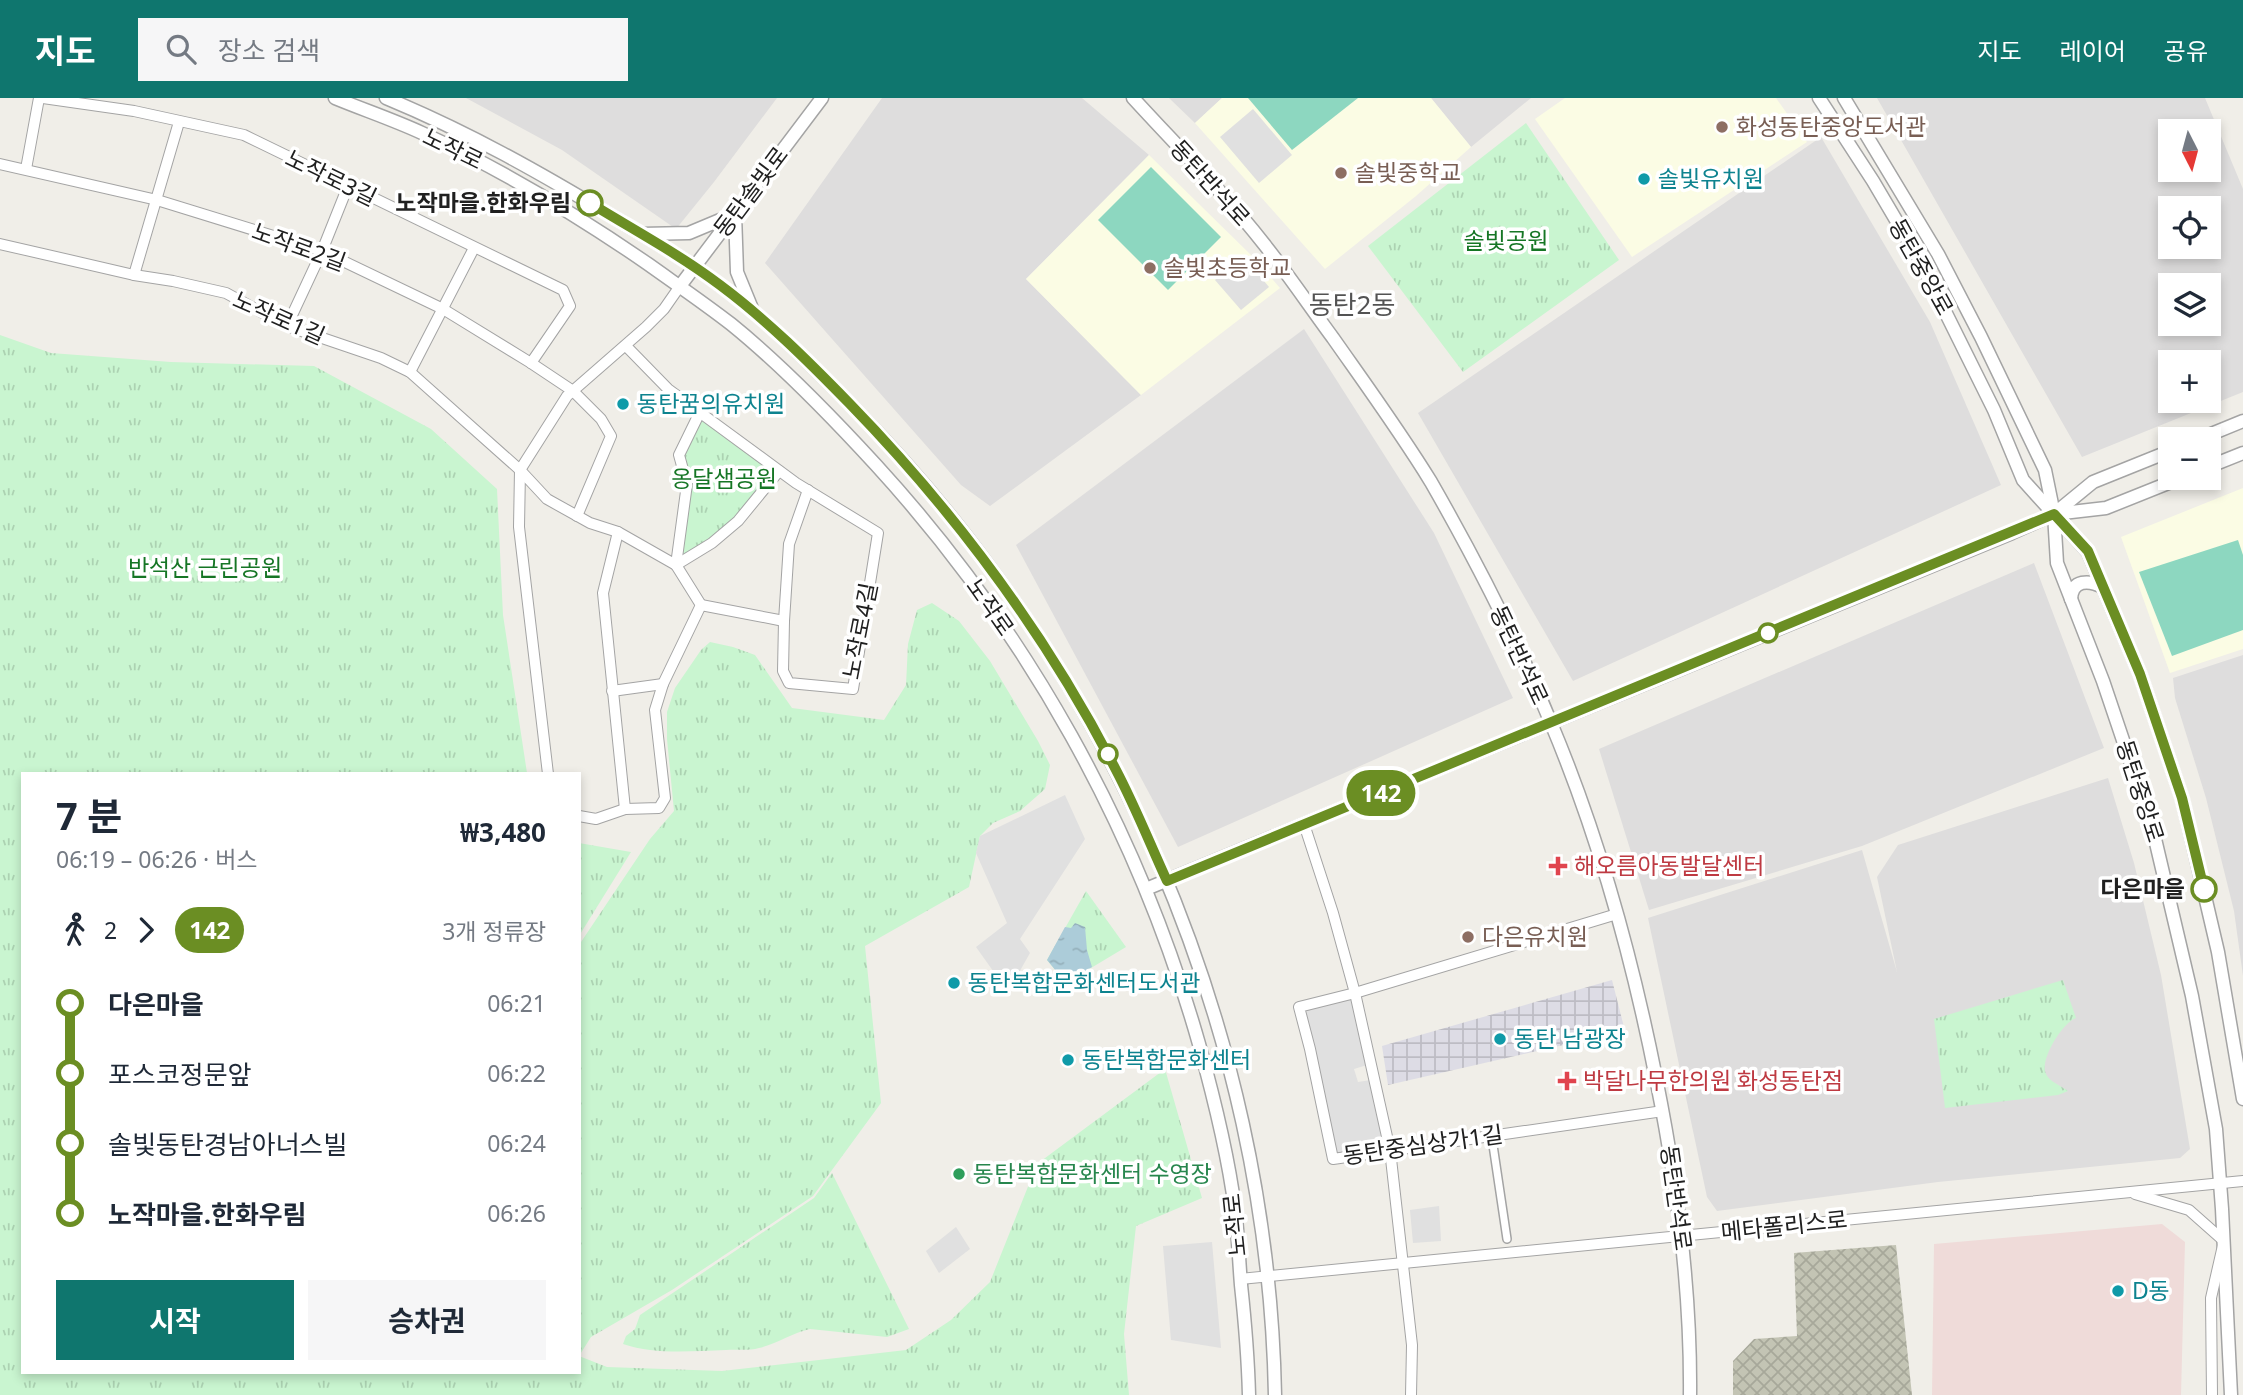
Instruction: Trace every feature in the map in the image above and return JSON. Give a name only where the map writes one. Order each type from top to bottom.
[{"type":"street","name":"노작로3길","points":[[26,169],[41,98],[134,111],[244,135],[563,290],[570,306],[531,363]]},
{"type":"street","name":"노작로","points":[[335,98],[467,154],[551,201],[680,286],[736,329],[859,446],[903,495],[988,602],[1037,676],[1115,820],[1146,889],[1173,961],[1216,1108],[1235,1210],[1249,1395]]},
{"type":"street","name":"노작로","points":[[386,98],[510,155],[720,285],[832,385],[884,438],[969,540],[1024,615],[1074,694],[1136,811],[1167,881],[1219,1028],[1238,1103],[1258,1208],[1267,1277],[1275,1395]]},
{"type":"street","name":"동탄솔빛로","points":[[680,286],[822,98]]},
{"type":"street","name":"동탄반석로","points":[[1133,98],[1265,245],[1360,376],[1423,470],[1486,587],[1551,723],[1587,819],[1617,914],[1644,1014],[1683,1236],[1690,1395]]},
{"type":"street","name":"동탄중앙로","points":[[1819,98],[1919,259],[1994,410],[2024,480],[2088,551],[2140,674],[2182,798],[2218,952],[2243,1099]]},
{"type":"street","name":"동탄중앙로","points":[[1844,98],[1938,254],[2045,470],[2054,514],[2057,563],[2103,681],[2165,874],[2203,1050],[2216,1129],[2231,1395]]},
{"type":"street","points":[[134,275],[179,122]]},
{"type":"street","name":"노작로2길","points":[[0,164],[157,200],[322,251],[443,309],[573,391]]},
{"type":"street","points":[[286,326],[322,251],[348,186]]},
{"type":"street","points":[[641,234],[689,233],[735,213],[737,272],[754,314],[738,315],[736,329]]},
{"type":"street","points":[[629,251],[638,252],[645,248],[647,241],[641,234]]},
{"type":"street","name":"노작로1길","points":[[0,244],[226,293],[286,326],[381,358],[410,372],[520,470]]},
{"type":"street","points":[[410,372],[474,248]]},
{"type":"street","points":[[548,772],[519,527],[520,470],[567,396],[626,346],[664,309],[680,286]]},
{"type":"street","name":"노작로4길","points":[[626,346],[668,389],[808,491],[878,533],[853,689],[789,683],[783,671],[789,544],[808,491]]},
{"type":"street","points":[[573,391],[601,419],[611,436],[577,516]]},
{"type":"street","points":[[677,565],[687,484],[679,455],[699,412]]},
{"type":"street","points":[[2221,430],[2243,421]]},
{"type":"street","points":[[2221,462],[2243,453]]},
{"type":"street","points":[[2054,514],[2093,482],[2158,456]]},
{"type":"street","points":[[520,470],[547,499],[590,523],[618,532],[677,565],[701,605],[784,621]]},
{"type":"street","points":[[677,565],[712,543],[738,521],[779,471]]},
{"type":"street","points":[[1146,889],[2054,514],[2106,508],[2158,487]]},
{"type":"street","points":[[618,532],[603,593],[625,809]]},
{"type":"street","points":[[2071,599],[2071,591],[2084,582],[2103,587]]},
{"type":"street","points":[[581,816],[596,819],[625,809],[659,808],[665,798],[655,710],[663,684],[701,605]]},
{"type":"street","points":[[612,691],[663,684]]},
{"type":"street","points":[[1115,820],[1129,822],[1136,811]]},
{"type":"street","points":[[1304,824],[1355,993],[1390,1150],[1412,1345],[1411,1395]]},
{"type":"street","name":"동탄중심상가1길","points":[[1617,914],[1355,993],[1298,1007],[1310,1049],[1333,1159],[1663,1111]]},
{"type":"street","points":[[1173,961],[1180,952],[1194,954]]},
{"type":"street","points":[[1493,1146],[1507,1239]]},
{"type":"street","name":"메타폴리스로","points":[[1240,1279],[2243,1181]]},
{"type":"street","points":[[2128,1192],[2189,1210],[2224,1241]]},
{"type":"street","points":[[1235,1210],[1247,1216],[1258,1208]]},
{"type":"street","name":"동탄중앙로","points":[[2212,1395],[2211,1298],[2224,1241]]},
{"type":"shaded area","points":[[466,98],[777,98],[676,229],[562,150]]},
{"type":"shaded area","points":[[882,98],[1082,98],[1149,155],[1026,279],[1141,395],[990,506],[961,485],[765,263]]},
{"type":"shaded area","points":[[1169,98],[1222,98],[1195,123]]},
{"type":"shaded area","name":"솔빛중학교","points":[[1222,98],[1431,98],[1471,147],[1416,196],[1325,269],[1195,123]]},
{"type":"shaded area","points":[[1431,98],[1531,98],[1471,147]]},
{"type":"shaded area","points":[[1565,98],[1776,98],[1807,142],[1632,257],[1535,119]]},
{"type":"shaded area","points":[[1877,98],[2205,98],[2214,119],[2158,119],[2158,182],[2221,182],[2221,136],[2243,189],[2243,392],[2221,401],[2221,350],[2158,350],[2158,413],[2191,413],[2082,457]]},
{"type":"shaded area","points":[[1253,109],[1292,155],[1259,183],[1220,137]]},
{"type":"shaded area","points":[[1821,137],[1930,322],[2001,485],[1573,681],[1418,413]]},
{"type":"shaded area","name":"솔빛초등학교","points":[[1149,155],[1252,256],[1280,288],[1141,395],[1026,279]]},
{"type":"shaded area","points":[[1243,256],[1269,287],[1241,310],[1215,280]]},
{"type":"shaded area","points":[[1304,329],[1434,533],[1513,698],[1178,847],[1016,545]]},
{"type":"shaded area","points":[[2243,488],[2243,649],[2170,673],[2121,537]]},
{"type":"shaded area","points":[[2034,563],[2104,748],[1862,846],[1649,910],[1599,749]]},
{"type":"shaded area","points":[[2243,655],[2243,976],[2234,911],[2206,798],[2175,698],[2173,678]]},
{"type":"shaded area","points":[[2108,778],[2134,863],[2161,975],[2190,1149],[2180,1158],[1938,1182],[1717,1211],[1707,1197],[1648,918],[1862,850],[1897,972],[1877,877],[1898,845]]},
{"type":"shaded area","points":[[1065,795],[1085,839],[1020,939],[1030,953],[1008,992],[976,947],[1007,923],[976,853],[980,836]]},
{"type":"shaded area","name":"동탄 남광장","points":[[1612,980],[1625,1031],[1388,1085],[1382,1046]]},
{"type":"shaded area","points":[[1355,993],[1367,1065],[1354,1069],[1358,1082],[1371,1080],[1390,1150],[1333,1159],[1299,1007]]},
{"type":"shaded area","points":[[1439,1206],[1441,1241],[1413,1243],[1410,1210]]},
{"type":"shaded area","points":[[2162,1224],[2185,1242],[2181,1395],[1932,1395],[1934,1244]]},
{"type":"shaded area","points":[[956,1227],[970,1249],[939,1273],[926,1251]]},
{"type":"shaded area","points":[[1212,1242],[1221,1348],[1171,1340],[1163,1246]]},
{"type":"shaded area","points":[[1896,1245],[1912,1395],[1733,1395],[1733,1361],[1754,1339],[1797,1336],[1794,1253]]},
{"type":"green space","points":[[1248,98],[1358,98],[1292,150]]},
{"type":"green space","name":"솔빛공원","points":[[1526,123],[1619,260],[1463,372],[1368,246]]},
{"type":"green space","points":[[1151,167],[1221,237],[1168,290],[1098,220]]},
{"type":"green space","name":"반석산 근린공원","points":[[0,335],[51,353],[171,362],[314,366],[431,429],[497,489],[503,615],[527,772],[21,772],[21,1374],[581,1374],[581,1357],[607,1367],[722,1371],[906,1350],[951,1320],[990,1282],[1037,1164],[1165,1069],[1202,1198],[1136,1226],[1124,1334],[1129,1395],[0,1395]]},
{"type":"green space","name":"옹달샘공원","points":[[700,416],[776,472],[737,520],[679,562],[689,485],[681,457]]},
{"type":"green space","points":[[2238,540],[2243,555],[2243,630],[2172,656],[2139,572]]},
{"type":"green space","points":[[932,603],[959,621],[990,661],[1050,765],[1045,789],[1020,811],[993,823],[980,836],[969,887],[865,946],[881,1103],[813,1196],[672,1290],[591,1337],[581,1353],[581,942],[650,839],[674,811],[667,712],[675,688],[701,650],[710,642],[755,655],[792,708],[884,720],[906,685],[908,644],[917,610]]},
{"type":"green space","points":[[581,843],[631,852],[581,933]]},
{"type":"green space","points":[[1086,891],[1126,947],[1066,983],[1047,960]]},
{"type":"green space","points":[[2063,980],[2076,1018],[2065,1026],[2054,1042],[2045,1068],[2050,1079],[2068,1091],[2058,1095],[1945,1108],[1934,1019]]},
{"type":"green space","points":[[832,1173],[909,1329],[887,1337],[810,1329],[766,1346],[747,1350],[661,1351],[623,1344],[626,1336],[635,1329],[640,1315],[814,1198]]},
{"type":"water","points":[[1075,923],[1085,927],[1092,967],[1066,983],[1047,960],[1065,927],[1071,928]]},
{"type":"bus line","name":"142","points":[[590,203],[677,255],[720,285],[778,333],[884,438],[927,487],[997,576],[1074,694],[1136,811],[1167,881],[2054,514],[2088,551],[2140,674],[2182,798],[2204,889]]},
{"type":"place","name":"화성동탄중앙도서관","points":[[1722,127]]},
{"type":"place","name":"솔빛중학교","points":[[1341,173]]},
{"type":"place","name":"솔빛유치원","points":[[1644,179]]},
{"type":"place","name":"노작마을.한화우림","points":[[590,203]]},
{"type":"place","name":"솔빛초등학교","points":[[1150,268]]},
{"type":"place","name":"동탄꿈의유치원","points":[[623,404]]},
{"type":"place","name":"해오름아동발달센터","points":[[1558,866]]},
{"type":"place","name":"다은마을","points":[[2204,889]]},
{"type":"place","name":"다은유치원","points":[[1468,937]]},
{"type":"place","name":"동탄복합문화센터도서관","points":[[954,983]]},
{"type":"place","name":"동탄 남광장","points":[[1500,1039]]},
{"type":"place","name":"동탄복합문화센터","points":[[1068,1060]]},
{"type":"place","name":"박달나무한의원 화성동탄점","points":[[1567,1081]]},
{"type":"place","name":"동탄복합문화센터 수영장","points":[[959,1174]]},
{"type":"place","name":"D동","points":[[2118,1291]]},
{"type":"district","name":"동탄2동","points":[[1352,305]]}]
